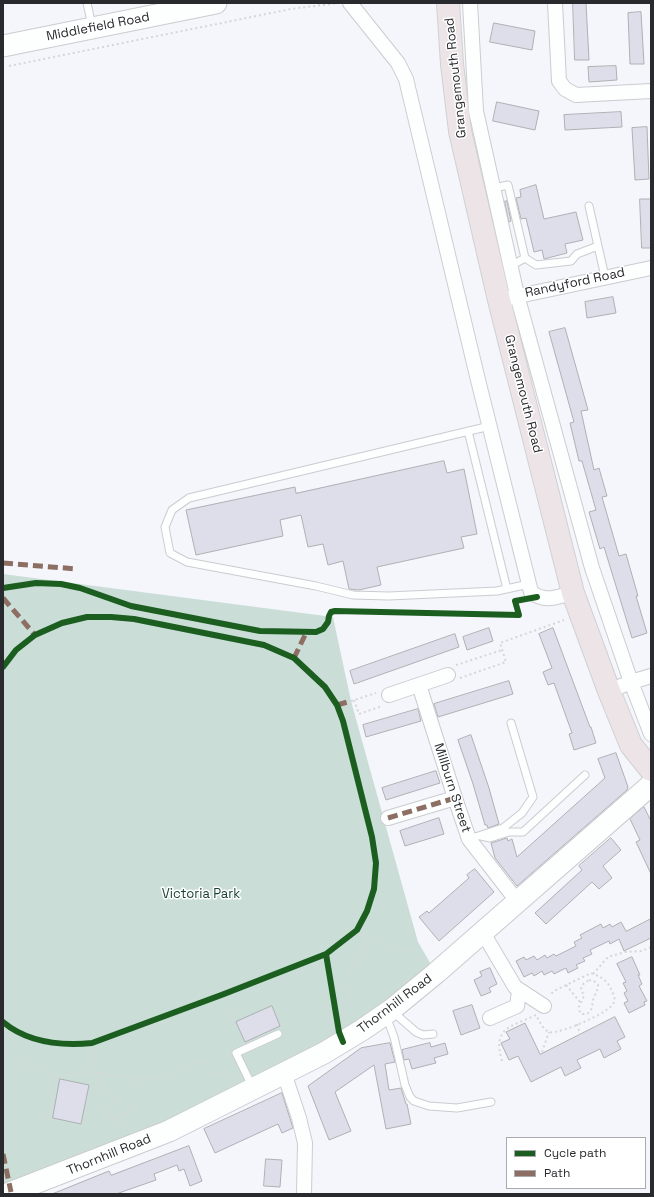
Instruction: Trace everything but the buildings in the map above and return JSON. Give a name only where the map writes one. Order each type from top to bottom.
[{"type":"main road","name":"Grangemouth Road","points":[[448,3],[452,64],[460,131],[484,190],[572,593],[630,745],[651,770]]},
{"type":"street","name":"Middlefield Road","points":[[3,46],[216,3]]},
{"type":"street","points":[[350,3],[398,63],[406,79],[531,592],[537,597],[545,599],[551,599],[572,593]]},
{"type":"street","name":"Grangemouth Road","points":[[470,3],[476,111],[484,190]]},
{"type":"street","points":[[556,3],[559,81],[565,89],[576,95],[651,91]]},
{"type":"street","name":"Randyford Road","points":[[508,298],[651,268]]},
{"type":"street","name":"Grangemouth Road","points":[[508,298],[592,568],[631,682],[651,734]]},
{"type":"street","points":[[609,691],[651,676]]},
{"type":"street","points":[[387,700],[419,685],[451,678]]},
{"type":"street","name":"Millburn Street","points":[[419,685],[455,798],[475,837],[517,901]]},
{"type":"street","name":"Thornhill Road","points":[[7,1194],[169,1131],[343,1042],[388,1012],[651,785]]},
{"type":"street","points":[[388,818],[455,798]]},
{"type":"street","points":[[482,931],[515,987],[519,991],[546,1001]]},
{"type":"street","points":[[490,1018],[517,1006],[519,991]]},
{"type":"street","points":[[284,1073],[299,1118],[305,1143],[304,1194]]},
{"type":"lane","points":[[87,3],[92,28]]},
{"type":"lane","points":[[484,190],[508,185],[525,258],[536,265],[571,261],[577,254],[598,246]]},
{"type":"lane","points":[[589,206],[605,277]]},
{"type":"lane","points":[[502,269],[525,258]]},
{"type":"lane","points":[[490,426],[189,498],[172,510],[165,527],[170,553],[187,562],[316,586],[353,595],[389,596],[497,591],[529,584]]},
{"type":"lane","points":[[468,431],[507,589]]},
{"type":"lane","points":[[475,837],[503,828],[522,813],[533,796],[511,723]]},
{"type":"lane","points":[[475,837],[490,838],[510,832],[523,832],[585,775]]},
{"type":"lane","points":[[388,1012],[416,1032],[423,1035],[433,1034]]},
{"type":"lane","points":[[388,1012],[403,1077],[410,1097],[429,1106],[457,1108],[491,1102]]},
{"type":"lane","points":[[251,1089],[236,1053],[278,1034]]},
{"type":"path","points":[[9,66],[291,8],[339,3]]},
{"type":"path","points":[[451,678],[506,662],[500,643],[581,615]]},
{"type":"path","points":[[354,700],[359,714],[387,700]]},
{"type":"path","points":[[357,930],[366,945]]},
{"type":"path","points":[[342,1026],[347,1010],[349,979],[359,954],[370,941],[378,938],[385,939],[398,949],[408,950],[416,954],[433,974]]},
{"type":"path","points":[[593,974],[608,957],[625,952],[642,951],[651,947]]},
{"type":"path","points":[[502,1061],[500,1042],[502,1034],[506,1028],[536,1015],[544,1028],[549,1032],[560,1032],[577,1024],[593,1019],[614,1004],[615,1000],[614,994],[603,978],[591,973],[554,991],[546,1001]]},
{"type":"path","points":[[566,985],[580,1002],[579,1010],[583,1014],[590,1012],[593,1008],[593,1000],[598,989],[598,985],[594,981],[589,980],[582,985],[581,989],[584,996],[580,1002]]},
{"type":"path","points":[[224,994],[232,1026]]},
{"type":"path","points":[[577,1024],[580,1034]]},
{"type":"path","points":[[542,1052],[549,1032]]},
{"type":"path","points":[[92,1043],[98,1082],[96,1097],[99,1107],[117,1120]]},
{"type":"path","points":[[3,1051],[41,1072],[56,1077],[72,1073],[96,1072],[140,1080],[163,1076],[190,1061],[199,1061],[212,1072],[230,1074],[244,1082],[251,1089]]},
{"type":"path","points":[[43,1130],[56,1077]]},
{"type":"path","points":[[117,1120],[129,1112],[140,1080]]},
{"type":"path","points":[[98,1082],[104,1082],[114,1094],[117,1106],[117,1120]]},
{"type":"green space","name":"Victoria Park","points":[[3,574],[333,617],[351,701],[418,942],[436,973],[343,1042],[3,1194]]},
{"type":"marked path","points":[[3,563],[77,569]]},
{"type":"marked path","points":[[3,598],[35,635]]},
{"type":"marked path","points":[[294,658],[306,633]]},
{"type":"marked path","points":[[337,705],[351,701]]},
{"type":"marked path","points":[[388,818],[455,798]]},
{"type":"marked path","points":[[3,1154],[11,1192]]},
{"type":"cycle path","points":[[3,588],[36,583],[61,584],[80,588],[131,606],[260,631],[316,632],[323,629],[328,622],[331,612],[335,611],[519,615],[515,601],[537,597]]},
{"type":"cycle path","points":[[3,667],[16,650],[35,635],[62,623],[87,617],[134,619],[264,645],[294,658],[325,687],[337,705],[343,721],[372,837],[376,863],[374,889],[367,911],[357,930],[326,954],[92,1043],[68,1044],[45,1042],[23,1035],[3,1022]]},
{"type":"cycle path","points":[[326,954],[339,1032],[343,1042]]}]
